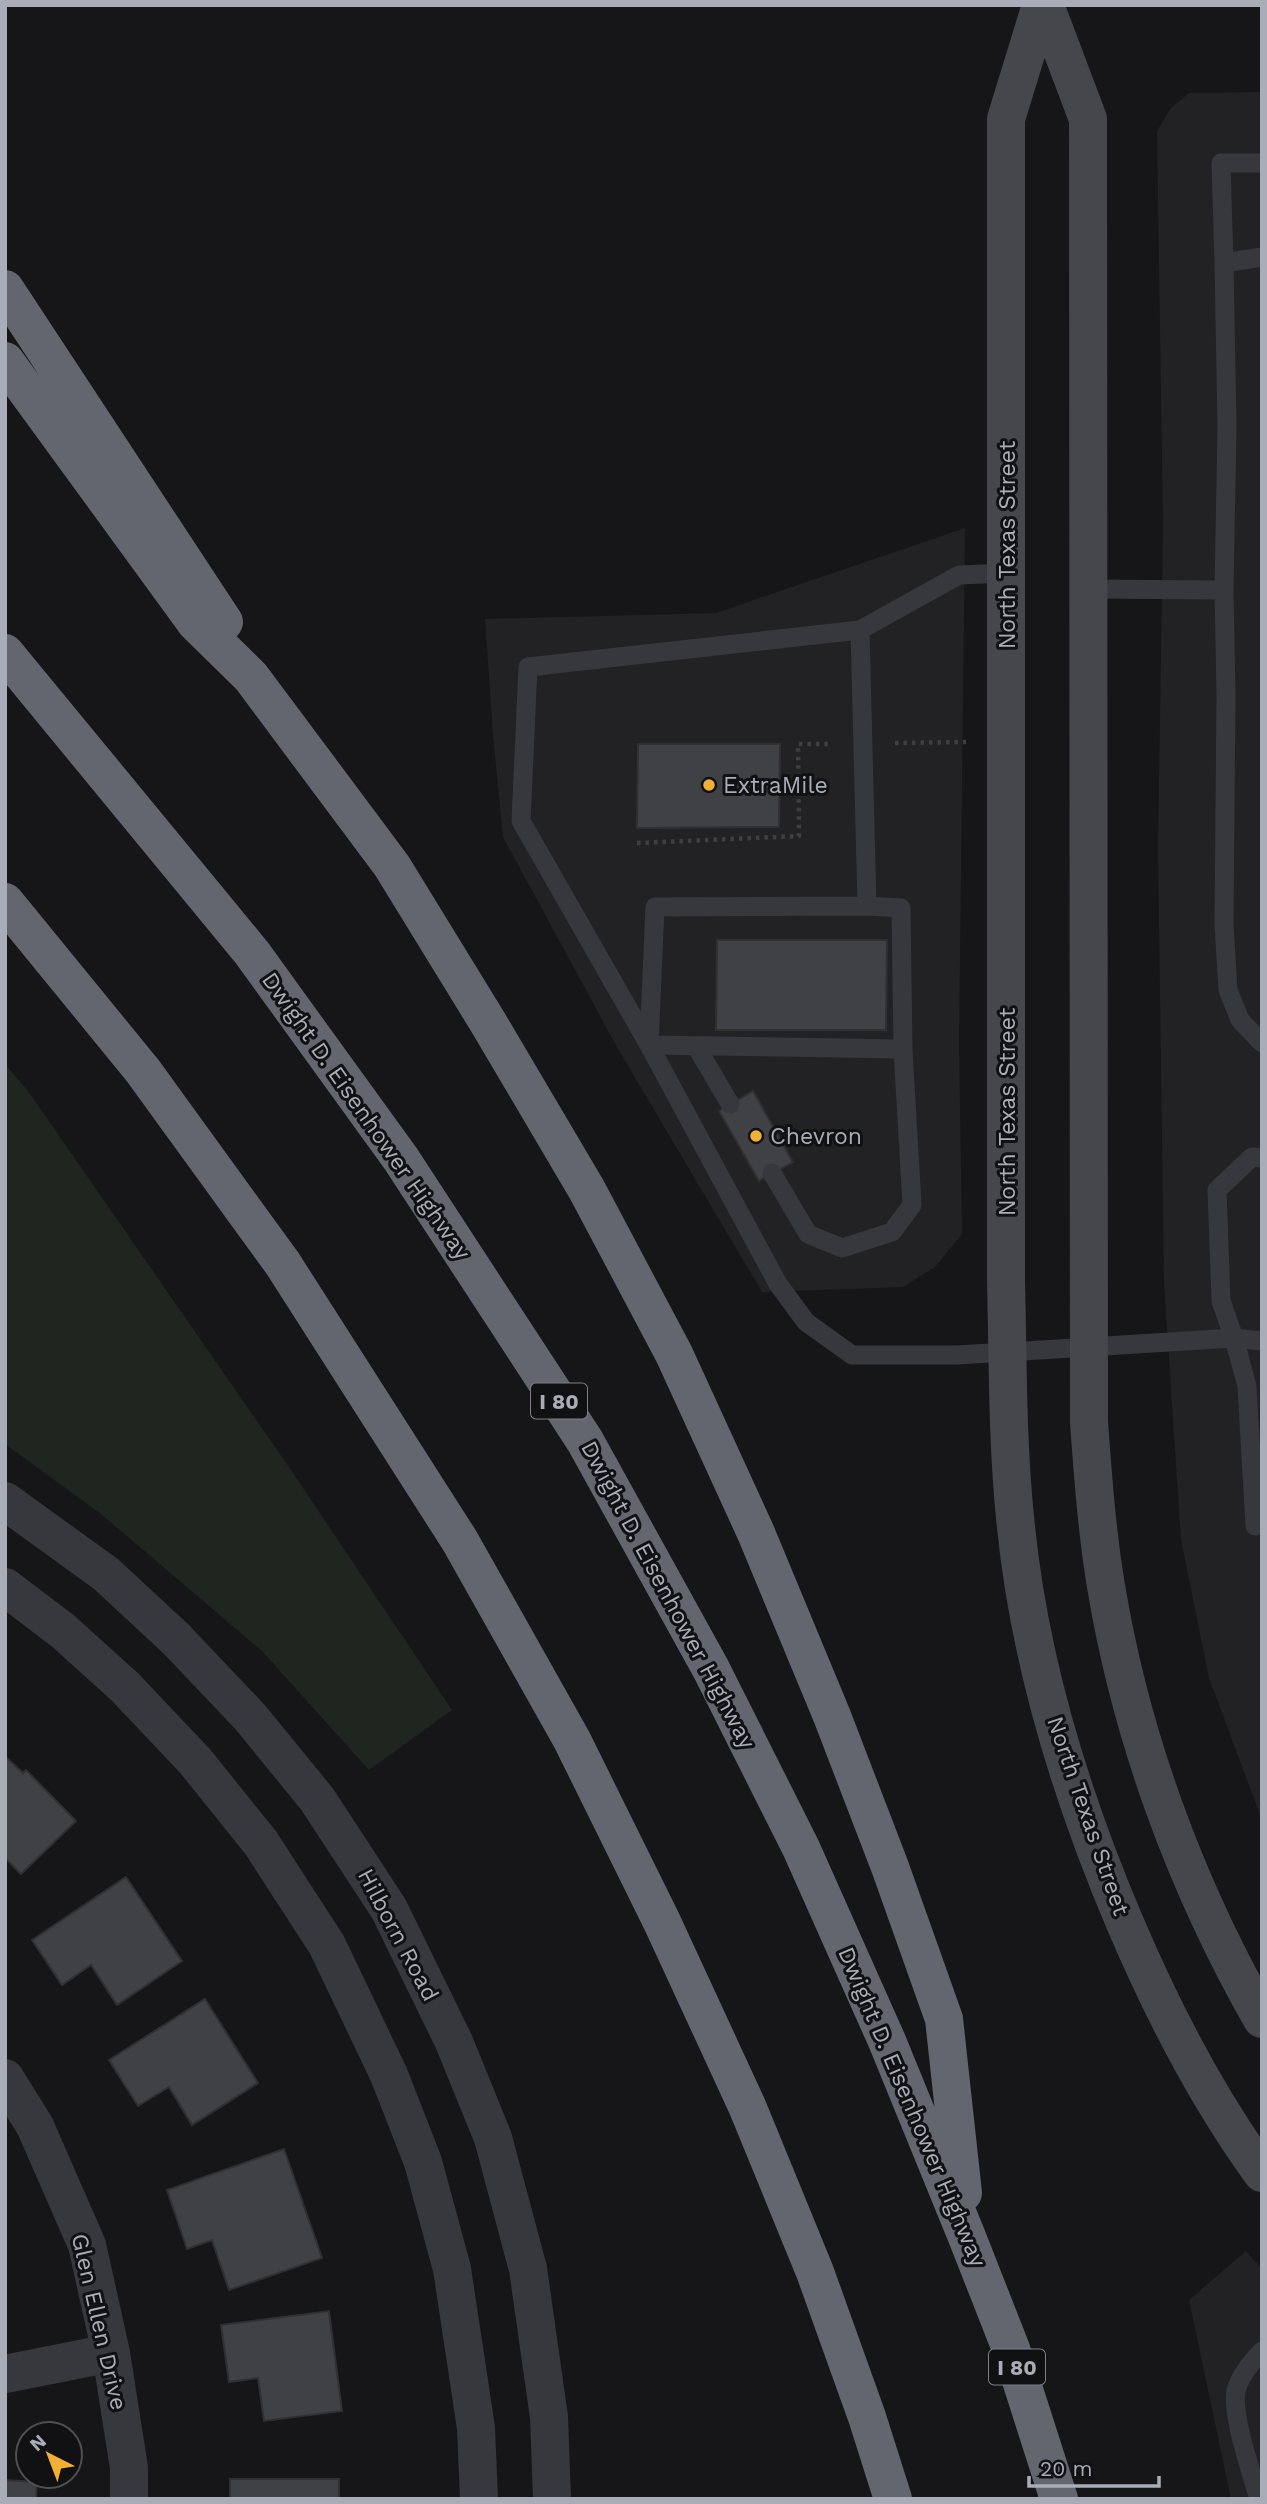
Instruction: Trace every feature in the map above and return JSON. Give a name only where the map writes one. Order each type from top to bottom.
[{"type":"highway","points":[[5,289],[220,613],[251,677]]},
{"type":"highway","points":[[5,361],[197,623],[251,677],[392,866],[587,1190],[674,1354],[756,1533],[832,1716],[944,2019],[967,2237]]},
{"type":"highway","name":"Dwight D. Eisenhower Highway","points":[[5,653],[252,953],[401,1159],[585,1441],[711,1669],[801,1848],[887,2041],[967,2237],[1011,2349],[1059,2499]]},
{"type":"highway","points":[[5,902],[143,1072],[283,1264],[460,1541],[565,1728],[662,1922],[747,2106],[815,2272],[893,2499]]},
{"type":"main road","name":"North Texas Street","points":[[1043,5],[1006,120],[1008,1352],[1009,1435],[1014,1504],[1025,1596],[1045,1691],[1069,1776],[1105,1877],[1176,2032],[1214,2100],[1262,2173]]},
{"type":"main road","name":"North Texas Street","points":[[1043,5],[1088,119],[1089,1422],[1095,1506],[1106,1586],[1125,1679],[1148,1758],[1180,1849],[1213,1929],[1262,2019]]},
{"type":"street","name":"Hilborn Road","points":[[5,1501],[106,1574],[176,1639],[250,1717],[317,1799],[389,1909],[454,2042],[492,2138],[528,2269],[549,2417],[552,2499]]},
{"type":"street","points":[[5,1587],[63,1631],[125,1687],[195,1761],[261,1843],[327,1945],[388,2075],[423,2162],[452,2269],[476,2428],[479,2499]]},
{"type":"street","name":"Glen Ellen Drive","points":[[5,2078],[36,2126],[87,2245],[111,2353],[129,2469],[130,2499]]},
{"type":"street","points":[[5,2374],[111,2353]]},
{"type":"lane","points":[[1262,163],[1222,163],[1227,427],[1224,924],[1228,990],[1240,1020],[1262,1043]]},
{"type":"lane","points":[[1224,263],[1262,257]]},
{"type":"lane","points":[[1007,573],[959,575],[860,630],[528,667],[521,821],[649,1045],[778,1284],[807,1322],[852,1355],[958,1355],[1234,1338],[1262,1341]]},
{"type":"lane","points":[[1090,590],[1224,590]]},
{"type":"lane","points":[[860,630],[867,906]]},
{"type":"lane","points":[[649,1045],[655,907],[901,908],[903,1049],[912,1205],[892,1232],[842,1248],[808,1234],[772,1173]]},
{"type":"lane","points":[[649,1045],[903,1049]]},
{"type":"lane","points":[[696,1046],[730,1104]]},
{"type":"lane","points":[[1255,1526],[1247,1386],[1221,1301],[1217,1190],[1252,1157],[1262,1158]]},
{"type":"lane","points":[[1259,2499],[1235,2405],[1237,2387],[1251,2361],[1262,2351]]},
{"type":"path","points":[[637,843],[799,835],[797,744],[969,743]]},
{"type":"shaded area","points":[[1262,92],[1262,1820],[1209,1678],[1181,1540],[1164,1283],[1158,848],[1163,525],[1157,131],[1171,108],[1189,93]]},
{"type":"shaded area","points":[[965,528],[959,1044],[962,1234],[935,1267],[903,1287],[762,1292],[618,1049],[503,837],[485,619],[716,613]]},
{"type":"shaded area","points":[[5,1064],[28,1091],[291,1470],[452,1710],[369,1770],[262,1651],[101,1514],[5,1444]]},
{"type":"shaded area","points":[[1246,2251],[1262,2269],[1262,2499],[1231,2499],[1189,2300]]},
{"type":"building","name":"ExtraMile","points":[[638,744],[780,744],[779,827],[637,828]]},
{"type":"building","points":[[717,940],[887,940],[886,1030],[716,1030]]},
{"type":"building","name":"Chevron","points":[[753,1091],[793,1162],[759,1181],[719,1111]]},
{"type":"building","points":[[5,1756],[23,1773],[26,1770],[76,1821],[21,1874],[5,1858]]},
{"type":"building","points":[[126,1877],[182,1961],[117,2005],[91,1965],[62,1985],[32,1940]]},
{"type":"building","points":[[205,1999],[258,2083],[192,2125],[169,2087],[138,2106],[109,2060]]},
{"type":"building","points":[[284,2149],[322,2258],[229,2290],[212,2240],[187,2249],[167,2190]]},
{"type":"building","points":[[329,2311],[342,2411],[264,2421],[258,2378],[229,2382],[221,2325]]},
{"type":"building","points":[[230,2479],[339,2479],[339,2499],[230,2499]]},
{"type":"building","points":[[5,2480],[14,2481],[14,2490],[37,2490],[36,2499],[5,2499]]},
{"type":"place","name":"ExtraMile","points":[[709,785]]},
{"type":"place","name":"Chevron","points":[[756,1136]]}]
